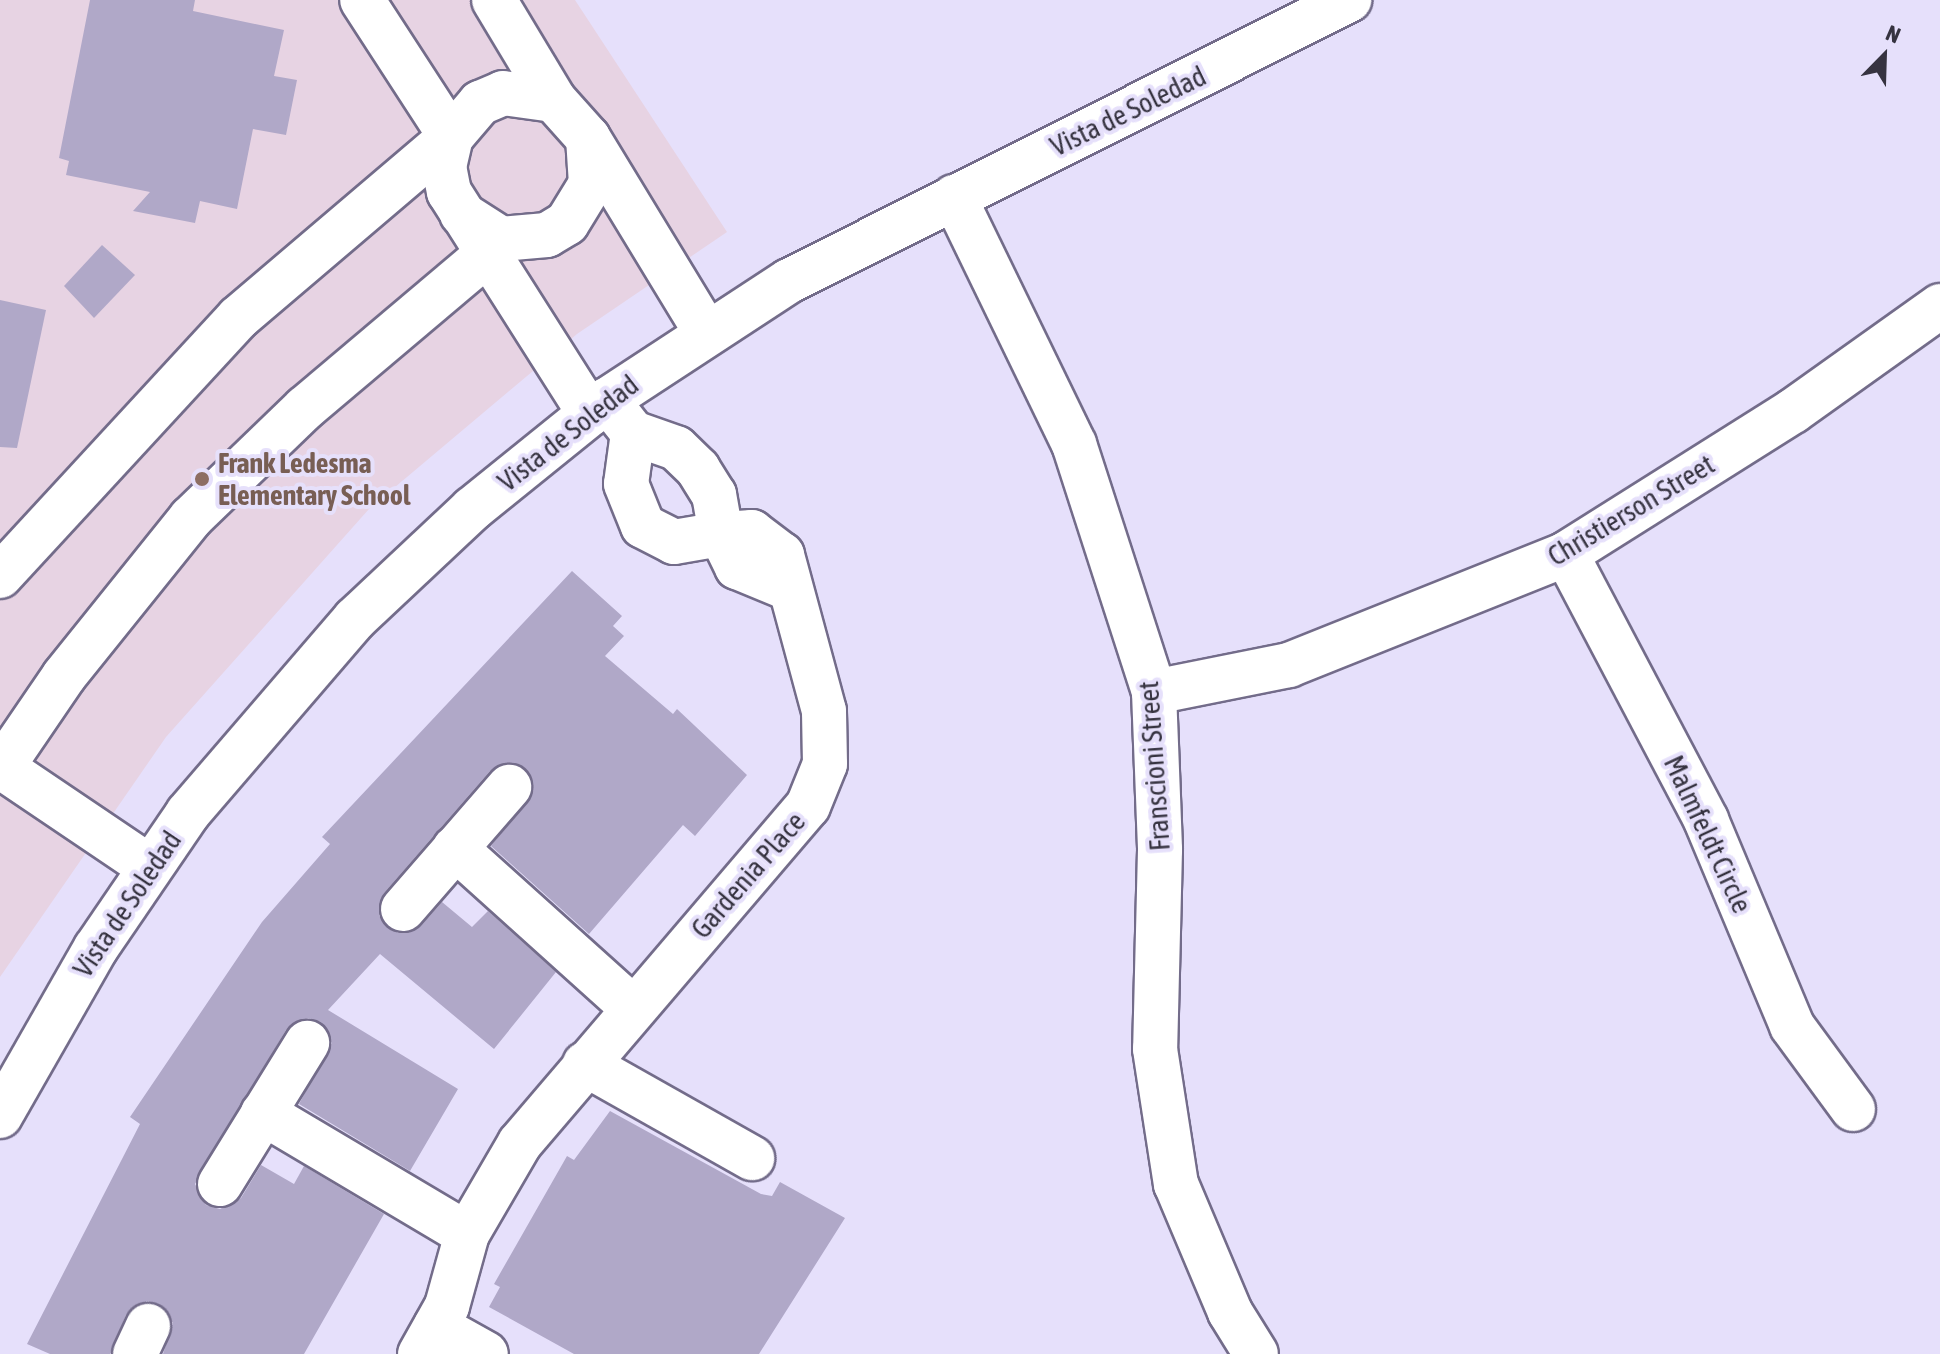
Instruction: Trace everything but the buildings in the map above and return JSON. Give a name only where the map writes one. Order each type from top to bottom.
[{"type":"street","points":[[362,0],[451,137],[444,167],[462,214],[487,254],[610,416],[688,459],[714,495],[721,534],[674,542],[643,526],[626,484],[610,416]]},
{"type":"street","points":[[494,0],[554,100],[588,138],[706,332]]},
{"type":"street","name":"Vista de Soledad","points":[[0,1116],[150,867],[237,752],[355,619],[472,509],[610,416],[706,332],[789,281],[1349,0]]},
{"type":"street","points":[[0,576],[238,318],[451,137],[480,103],[503,93],[554,100]]},
{"type":"street","points":[[462,214],[501,239],[547,235],[567,223],[591,184],[588,138]]},
{"type":"street","name":"Franscioni Street","points":[[954,197],[1074,444],[1154,692],[1160,850],[1155,1049],[1176,1184],[1256,1354]]},
{"type":"street","points":[[150,867],[1,766],[64,676],[191,518],[325,390],[487,254]]},
{"type":"street","name":"Christierson Street","points":[[1154,692],[1289,665],[1566,554],[1793,411],[1940,306]]},
{"type":"street","name":"Gardenia Place","points":[[486,1354],[428,1340],[467,1234],[520,1143],[817,792],[824,711],[786,587],[737,567],[721,534]]},
{"type":"street","name":"Malmfeldt Circle","points":[[1566,554],[1706,820],[1792,1026],[1853,1109]]},
{"type":"street","points":[[403,909],[509,787]]},
{"type":"street","points":[[455,848],[633,1008]]},
{"type":"street","points":[[220,1184],[307,1043]]},
{"type":"street","points":[[585,1064],[752,1158]]},
{"type":"street","points":[[263,1113],[467,1234]]},
{"type":"shaded area","name":"Frank Ledesma Elementary School","points":[[0,0],[575,0],[727,232],[577,334],[369,509],[166,737],[0,977]]},
{"type":"place","name":"Frank Ledesma Elementary School","points":[[202,479]]}]
